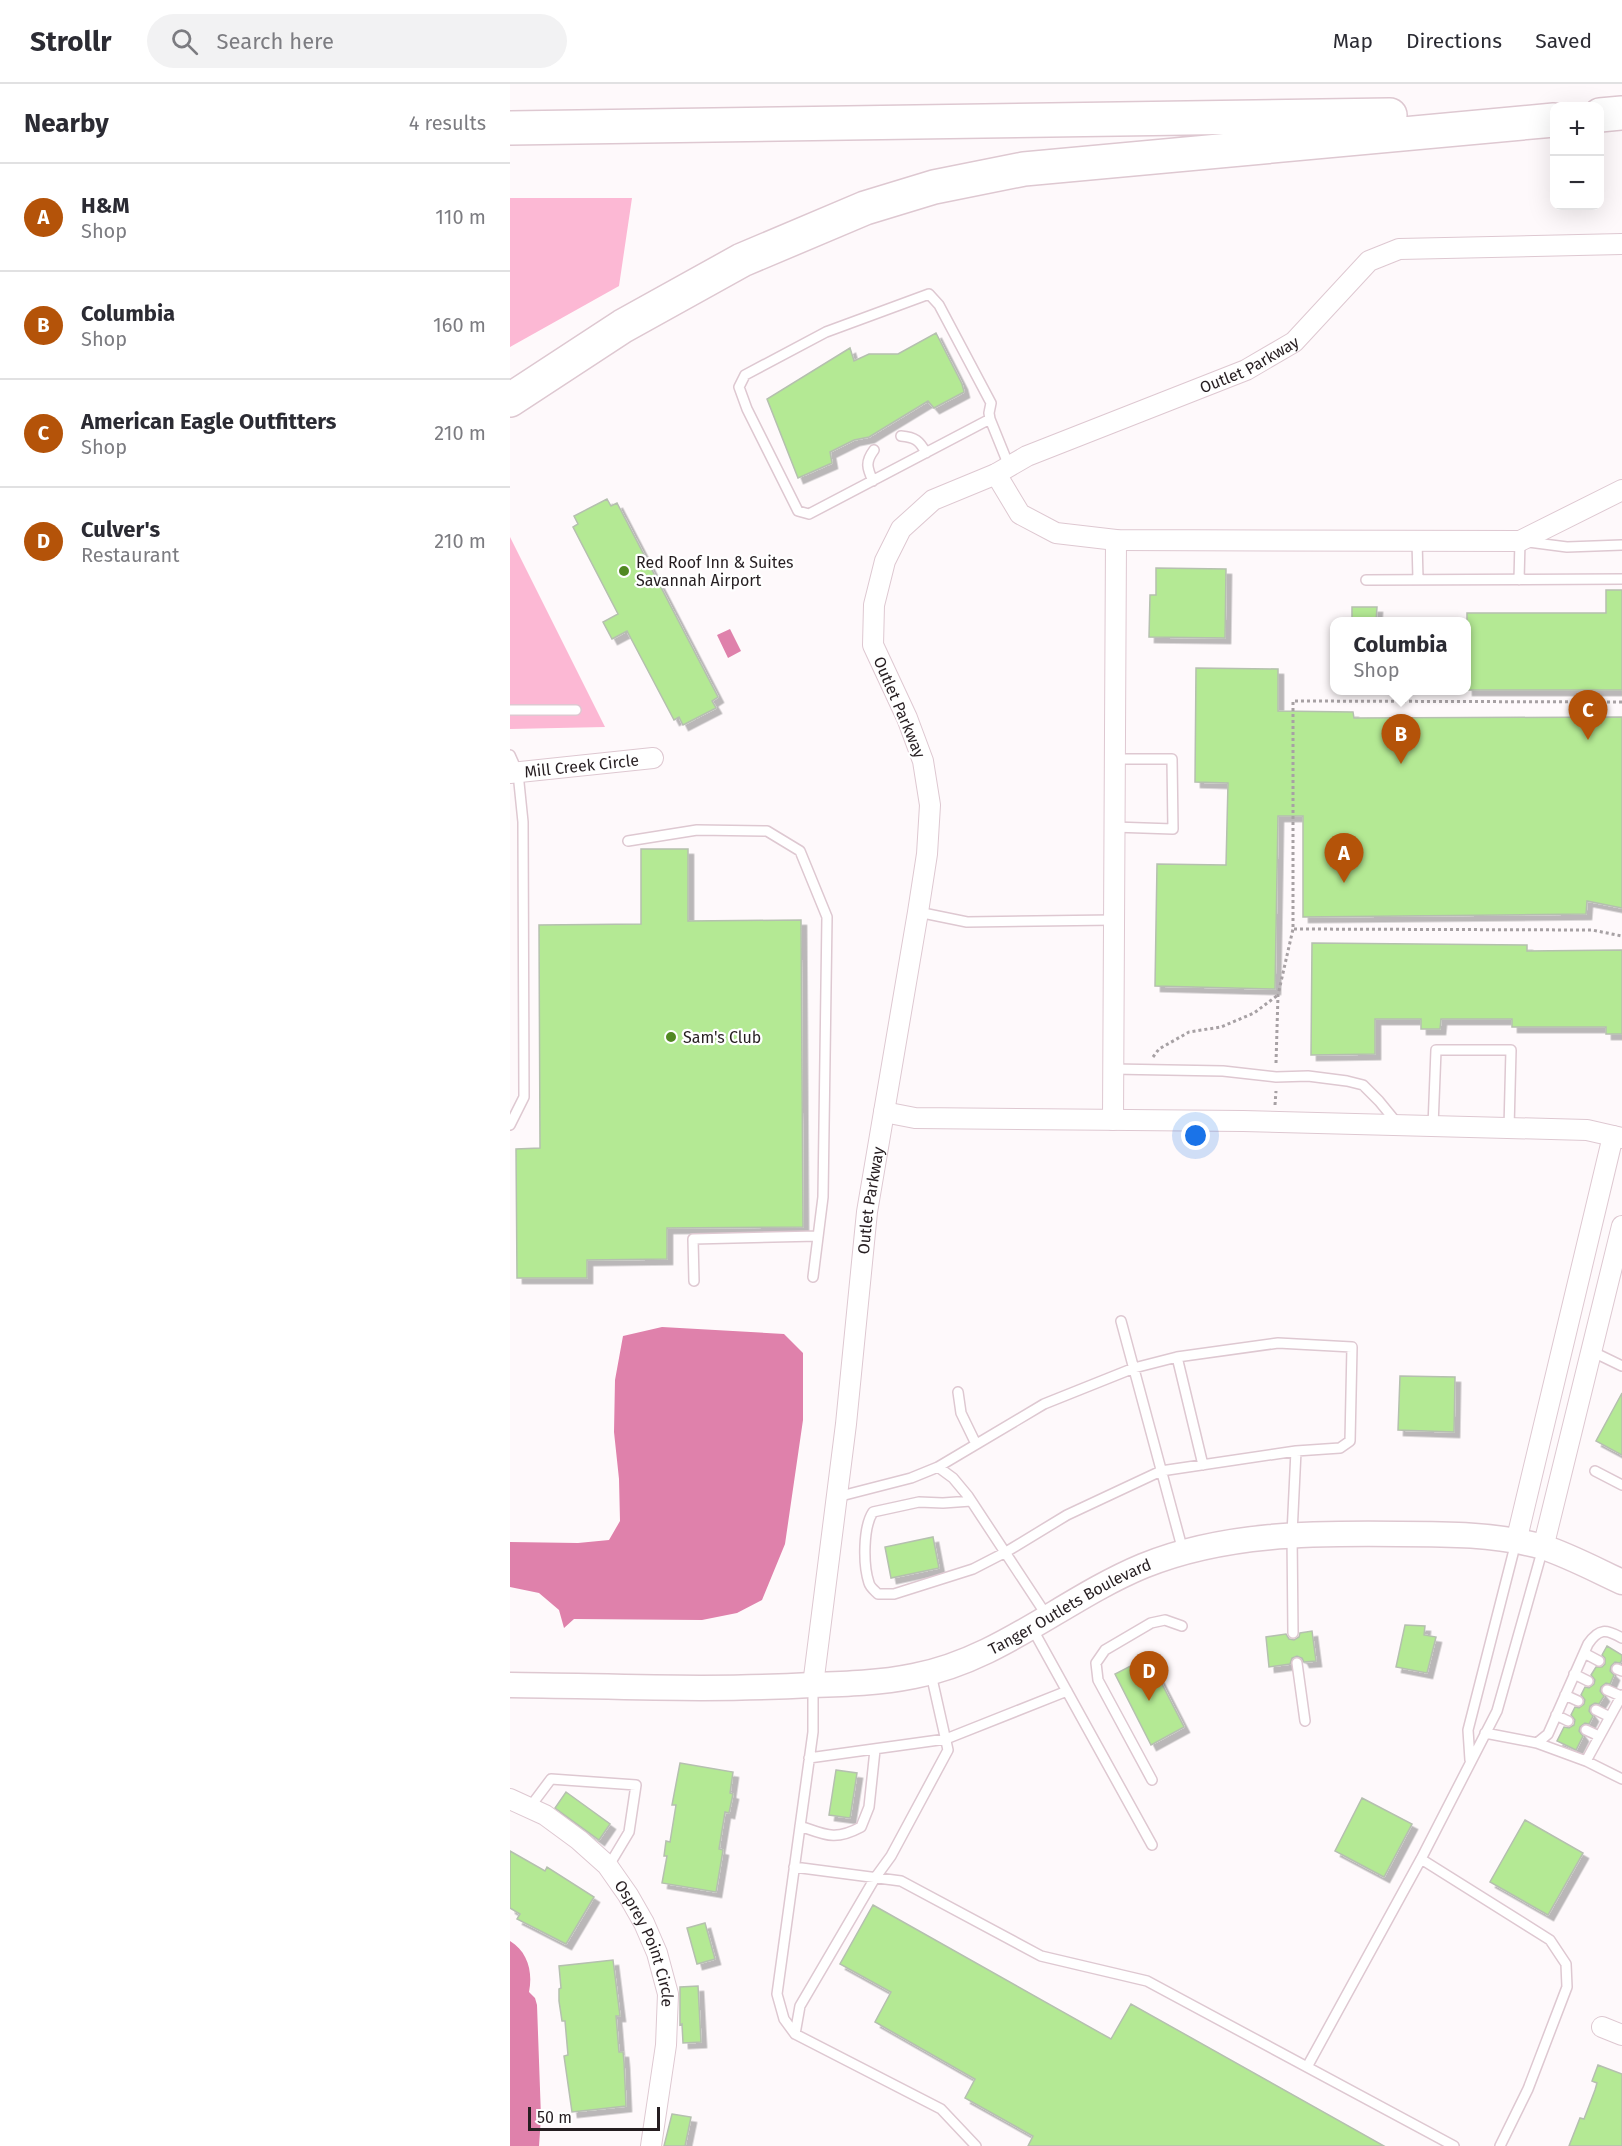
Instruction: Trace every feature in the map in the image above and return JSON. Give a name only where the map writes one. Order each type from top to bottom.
[{"type":"highway","points":[[1604,114],[1622,112]]},
{"type":"highway","points":[[510,128],[1550,113]]},
{"type":"highway","points":[[510,400],[623,326],[742,260],[865,208],[934,187],[1024,169],[1550,120]]},
{"type":"street","name":"Outlet Parkway","points":[[813,1685],[861,1290],[867,1212],[927,854],[930,805],[923,761],[907,718],[873,645],[874,605],[885,561],[901,529],[933,500],[1002,470],[1027,456],[1246,370],[1294,342],[1369,261],[1399,249],[1622,244]]},
{"type":"street","points":[[1002,470],[1020,514],[1056,533],[1116,540],[1520,542],[1622,490]]},
{"type":"street","points":[[1113,1120],[1116,540]]},
{"type":"street","name":"Mill Creek Circle","points":[[514,773],[653,758]]},
{"type":"street","points":[[884,1112],[915,1118],[1275,1122],[1587,1130],[1617,1137],[1516,1542]]},
{"type":"street","points":[[1543,1548],[1622,1226]]},
{"type":"street","name":"Tanger Outlets Boulevard","points":[[510,1685],[722,1689],[879,1682],[930,1672],[982,1654],[1142,1567],[1184,1553],[1250,1539],[1292,1534],[1482,1536],[1543,1548],[1622,1582]]},
{"type":"street","name":"Osprey Point Circle","points":[[510,1799],[545,1815],[579,1840],[608,1867],[644,1923],[657,1953],[668,1994],[666,2046],[651,2146]]},
{"type":"street","points":[[1602,2027],[1622,2035]]},
{"type":"lane","points":[[990,419],[809,514],[798,511],[747,409],[739,387],[744,375],[826,332],[928,294],[939,305],[991,403],[989,413],[1002,470]]},
{"type":"lane","points":[[901,436],[913,437],[921,442],[926,453]]},
{"type":"lane","points":[[873,481],[867,468],[868,459],[874,450]]},
{"type":"lane","points":[[1417,541],[1418,579]]},
{"type":"lane","points":[[1519,580],[1520,542],[1567,547],[1622,545]]},
{"type":"lane","points":[[1366,580],[1622,579]]},
{"type":"lane","points":[[510,710],[576,710]]},
{"type":"lane","points":[[510,755],[523,822],[524,1097],[510,1125]]},
{"type":"lane","points":[[1114,827],[1173,829],[1172,759],[1115,759]]},
{"type":"lane","points":[[628,841],[697,830],[767,831],[800,851],[827,917],[824,1197],[813,1277]]},
{"type":"lane","points":[[918,912],[967,922],[1114,920]]},
{"type":"lane","points":[[1432,1126],[1436,1050],[1511,1050],[1509,1128]]},
{"type":"lane","points":[[1113,1069],[1223,1071],[1276,1077],[1308,1076],[1347,1081],[1363,1085],[1398,1125]]},
{"type":"lane","points":[[693,1281],[693,1239],[818,1236]]},
{"type":"lane","points":[[1121,1321],[1184,1553]]},
{"type":"lane","points":[[837,1497],[911,1479],[938,1467],[1044,1404],[1134,1368],[1177,1356],[1278,1343],[1352,1347],[1350,1442],[1340,1448],[1296,1451],[1161,1471],[1067,1515],[973,1569],[894,1594],[878,1594],[869,1585],[866,1538],[867,1521],[873,1512],[919,1503],[972,1501]]},
{"type":"lane","points":[[1591,1351],[1622,1366]]},
{"type":"lane","points":[[1177,1356],[1203,1465]]},
{"type":"lane","points":[[958,1392],[961,1413],[976,1444]]},
{"type":"lane","points":[[1293,1634],[1292,1534],[1296,1451]]},
{"type":"lane","points":[[938,1467],[953,1478],[972,1501],[1006,1551],[1040,1623],[1066,1690],[1152,1845]]},
{"type":"lane","points":[[1595,1471],[1622,1485]]},
{"type":"lane","points":[[1470,1760],[1468,1730],[1516,1542]]},
{"type":"lane","points":[[1307,2067],[1421,1859],[1497,1711],[1543,1548]]},
{"type":"lane","points":[[1152,1780],[1098,1680],[1096,1663],[1105,1650],[1151,1623],[1165,1620],[1182,1626]]},
{"type":"lane","points":[[1537,1743],[1548,1734],[1594,1635],[1602,1631],[1612,1632],[1622,1638]]},
{"type":"lane","points":[[1584,1653],[1599,1661]]},
{"type":"lane","points":[[1297,1663],[1305,1721]]},
{"type":"lane","points":[[795,2034],[800,2006],[875,1878],[891,1856],[948,1750],[930,1672]]},
{"type":"lane","points":[[1574,1674],[1588,1681]]},
{"type":"lane","points":[[813,1685],[813,1732],[777,1994],[784,2019],[795,2034],[941,2109],[976,2146]]},
{"type":"lane","points":[[809,1758],[946,1739],[1066,1690]]},
{"type":"lane","points":[[1586,1761],[1622,1695],[1607,1690]]},
{"type":"lane","points":[[1565,1695],[1578,1701]]},
{"type":"lane","points":[[1596,1710],[1610,1717]]},
{"type":"lane","points":[[1556,1715],[1568,1721]]},
{"type":"lane","points":[[1586,1730],[1599,1736]]},
{"type":"lane","points":[[1485,1733],[1537,1743],[1586,1761],[1622,1779]]},
{"type":"lane","points":[[800,1826],[826,1835],[845,1836],[861,1827],[869,1807],[875,1750]]},
{"type":"lane","points":[[530,1807],[551,1779],[636,1785],[628,1832],[608,1867]]},
{"type":"lane","points":[[1421,1859],[1550,1940],[1566,1964],[1568,1987],[1528,2089],[1500,2146]]},
{"type":"lane","points":[[794,1868],[901,1881],[1041,1956],[1147,1981],[1454,2146]]},
{"type":"path","points":[[1275,1122],[1278,995],[1293,929],[1293,701],[1622,702]]},
{"type":"path","points":[[1293,929],[1592,930],[1622,936]]},
{"type":"path","points":[[1141,1069],[1160,1049],[1189,1032],[1221,1027],[1254,1013],[1278,995]]},
{"type":"shaded area","points":[[510,198],[632,198],[619,286],[510,347]]},
{"type":"shaded area","points":[[510,537],[605,727],[510,729]]},
{"type":"shaded area","points":[[730,629],[741,651],[728,658],[717,635]]},
{"type":"shaded area","points":[[662,1327],[784,1334],[803,1353],[803,1420],[785,1544],[762,1600],[737,1613],[702,1620],[574,1619],[564,1628],[559,1610],[539,1593],[510,1587],[510,1542],[578,1543],[609,1540],[620,1521],[619,1479],[614,1432],[615,1380],[623,1336]]},
{"type":"shaded area","points":[[510,1941],[521,1951],[528,1963],[529,1992],[535,1998],[537,2005],[541,2117],[539,2146],[510,2146]]},
{"type":"building","points":[[936,333],[964,392],[934,408],[928,401],[869,437],[854,440],[830,452],[832,463],[798,478],[767,399],[850,348],[854,361],[869,354],[898,354]]},
{"type":"building","name":"Red Roof Inn & Suites Savannah Airport","points":[[607,499],[611,506],[617,503],[718,697],[712,701],[716,708],[683,725],[679,717],[674,720],[627,631],[612,639],[603,622],[618,614],[573,527],[578,524],[574,516]]},
{"type":"building","points":[[1156,568],[1226,569],[1225,638],[1149,637],[1150,595],[1156,595]]},
{"type":"building","points":[[1606,590],[1622,590],[1622,690],[1471,690],[1471,617],[1467,617],[1467,613],[1606,613]]},
{"type":"building","points":[[1352,607],[1377,607],[1376,617],[1352,617]]},
{"type":"building","points":[[1196,668],[1278,669],[1278,711],[1353,712],[1354,718],[1622,717],[1622,908],[1587,901],[1586,914],[1303,917],[1303,816],[1278,816],[1275,989],[1155,986],[1157,864],[1226,865],[1228,783],[1195,782]]},
{"type":"building","name":"Sam's Club","points":[[641,849],[688,849],[688,921],[801,920],[803,1227],[667,1228],[667,1259],[587,1260],[587,1278],[517,1278],[516,1149],[540,1148],[539,925],[641,924]]},
{"type":"building","points":[[1312,943],[1527,945],[1527,951],[1622,950],[1622,1034],[1606,1034],[1606,1027],[1512,1027],[1512,1019],[1441,1019],[1440,1029],[1421,1029],[1421,1019],[1375,1019],[1375,1054],[1311,1055]]},
{"type":"building","points":[[1400,1376],[1455,1377],[1454,1432],[1398,1430]]},
{"type":"building","points":[[1622,1393],[1622,1455],[1596,1441]]},
{"type":"building","points":[[933,1537],[939,1568],[891,1578],[885,1547]]},
{"type":"building","points":[[1405,1625],[1425,1626],[1424,1635],[1436,1637],[1427,1673],[1396,1667]]},
{"type":"building","points":[[1312,1631],[1316,1661],[1304,1662],[1297,1656],[1292,1658],[1290,1664],[1269,1667],[1266,1637],[1286,1634],[1289,1639],[1294,1640],[1299,1637],[1300,1633]]},
{"type":"building","points":[[1607,1646],[1622,1655],[1622,1660],[1611,1666],[1610,1671],[1614,1675],[1610,1684],[1606,1683],[1601,1687],[1600,1691],[1604,1696],[1599,1704],[1595,1703],[1590,1706],[1589,1711],[1593,1716],[1589,1724],[1585,1723],[1580,1727],[1579,1731],[1583,1736],[1576,1750],[1557,1741],[1564,1727],[1569,1728],[1574,1725],[1575,1720],[1571,1715],[1575,1707],[1579,1708],[1584,1704],[1585,1700],[1581,1695],[1585,1687],[1589,1688],[1594,1684],[1595,1680],[1591,1675],[1596,1667],[1602,1667],[1605,1664],[1605,1658],[1602,1655]]},
{"type":"building","points":[[1148,1657],[1184,1727],[1151,1745],[1115,1674]]},
{"type":"building","points":[[680,1763],[733,1772],[730,1793],[733,1794],[729,1813],[725,1812],[719,1849],[723,1850],[716,1892],[662,1883],[667,1856],[664,1856],[666,1841],[670,1842],[676,1805],[672,1805]]},
{"type":"building","points":[[836,1770],[857,1773],[850,1818],[829,1815]]},
{"type":"building","points":[[566,1792],[610,1824],[599,1840],[555,1808]]},
{"type":"building","points":[[1362,1798],[1412,1824],[1384,1877],[1335,1851]]},
{"type":"building","points":[[1525,1820],[1583,1853],[1548,1915],[1490,1882]]},
{"type":"building","points":[[510,1851],[545,1871],[547,1867],[594,1897],[566,1944],[517,1919],[520,1914],[510,1908]]},
{"type":"building","points":[[873,1905],[1111,2039],[1131,2004],[1384,2146],[1028,2146],[1033,2136],[965,2098],[975,2079],[875,2022],[891,1992],[840,1964]]},
{"type":"building","points":[[705,1923],[715,1959],[697,1964],[687,1928]]},
{"type":"building","points":[[613,1960],[620,2016],[616,2016],[619,2052],[623,2052],[626,2106],[572,2112],[564,2056],[568,2055],[565,2021],[562,2021],[559,2001],[559,1989],[561,1988],[559,1966]]},
{"type":"building","points":[[698,1986],[701,2042],[683,2043],[682,2024],[680,2025],[680,1987]]},
{"type":"building","points":[[1598,2065],[1622,2074],[1622,2146],[1569,2146],[1580,2118],[1584,2119],[1595,2090],[1597,2083],[1592,2081]]},
{"type":"building","points":[[672,2114],[691,2117],[685,2146],[664,2146]]},
{"type":"place","name":"Red Roof Inn & Suites Savannah Airport","points":[[624,571]]},
{"type":"place","name":"American Eagle Outfitters","points":[[1588,740]]},
{"type":"place","name":"Columbia","points":[[1401,764]]},
{"type":"place","name":"H&M","points":[[1344,883]]},
{"type":"place","name":"Sam's Club","points":[[671,1037]]},
{"type":"place","name":"Culver's","points":[[1149,1701]]}]
